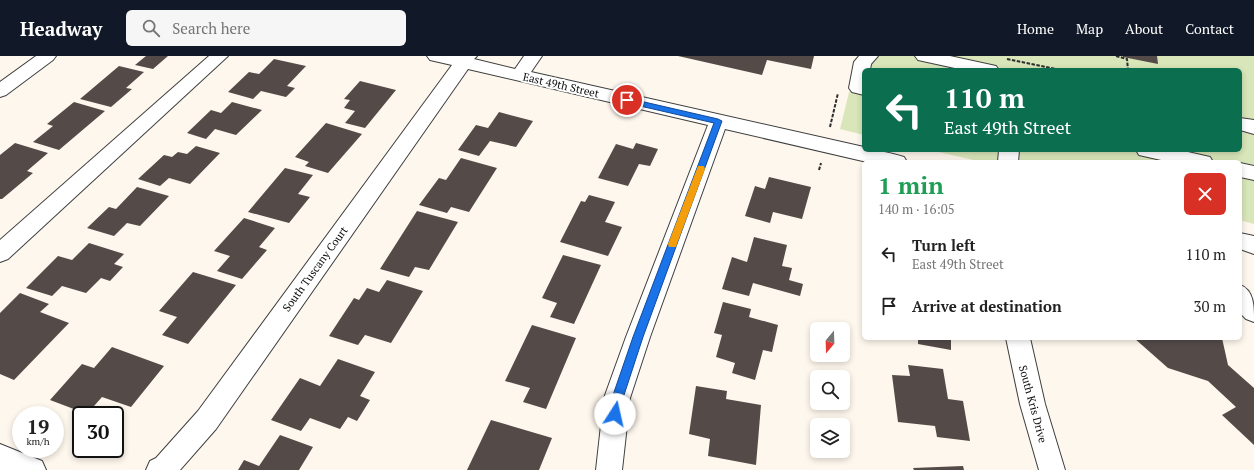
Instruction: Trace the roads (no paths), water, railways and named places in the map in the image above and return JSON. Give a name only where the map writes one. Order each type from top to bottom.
[{"type":"street","points":[[0,91],[48,56]]},
{"type":"street","points":[[0,253],[219,56]]},
{"type":"street","name":"East 49th Street","points":[[436,56],[466,59],[520,75],[888,160]]},
{"type":"street","points":[[520,75],[533,56]]},
{"type":"street","points":[[862,89],[858,88],[863,62],[869,56]]},
{"type":"street","points":[[924,56],[981,68]]},
{"type":"street","name":"South Tuscany Court","points":[[160,470],[165,467],[207,420],[466,59]]},
{"type":"street","points":[[608,470],[617,398],[718,121]]},
{"type":"street","points":[[1242,124],[1254,127]]},
{"type":"street","points":[[1156,152],[1194,160]]},
{"type":"street","points":[[1242,170],[1254,173]]},
{"type":"street","points":[[1242,242],[1254,245]]},
{"type":"street","points":[[1242,300],[1254,312]]},
{"type":"street","name":"South Kris Drive","points":[[1018,340],[1023,367],[1035,414],[1052,470]]},
{"type":"street","points":[[0,457],[33,470]]}]
